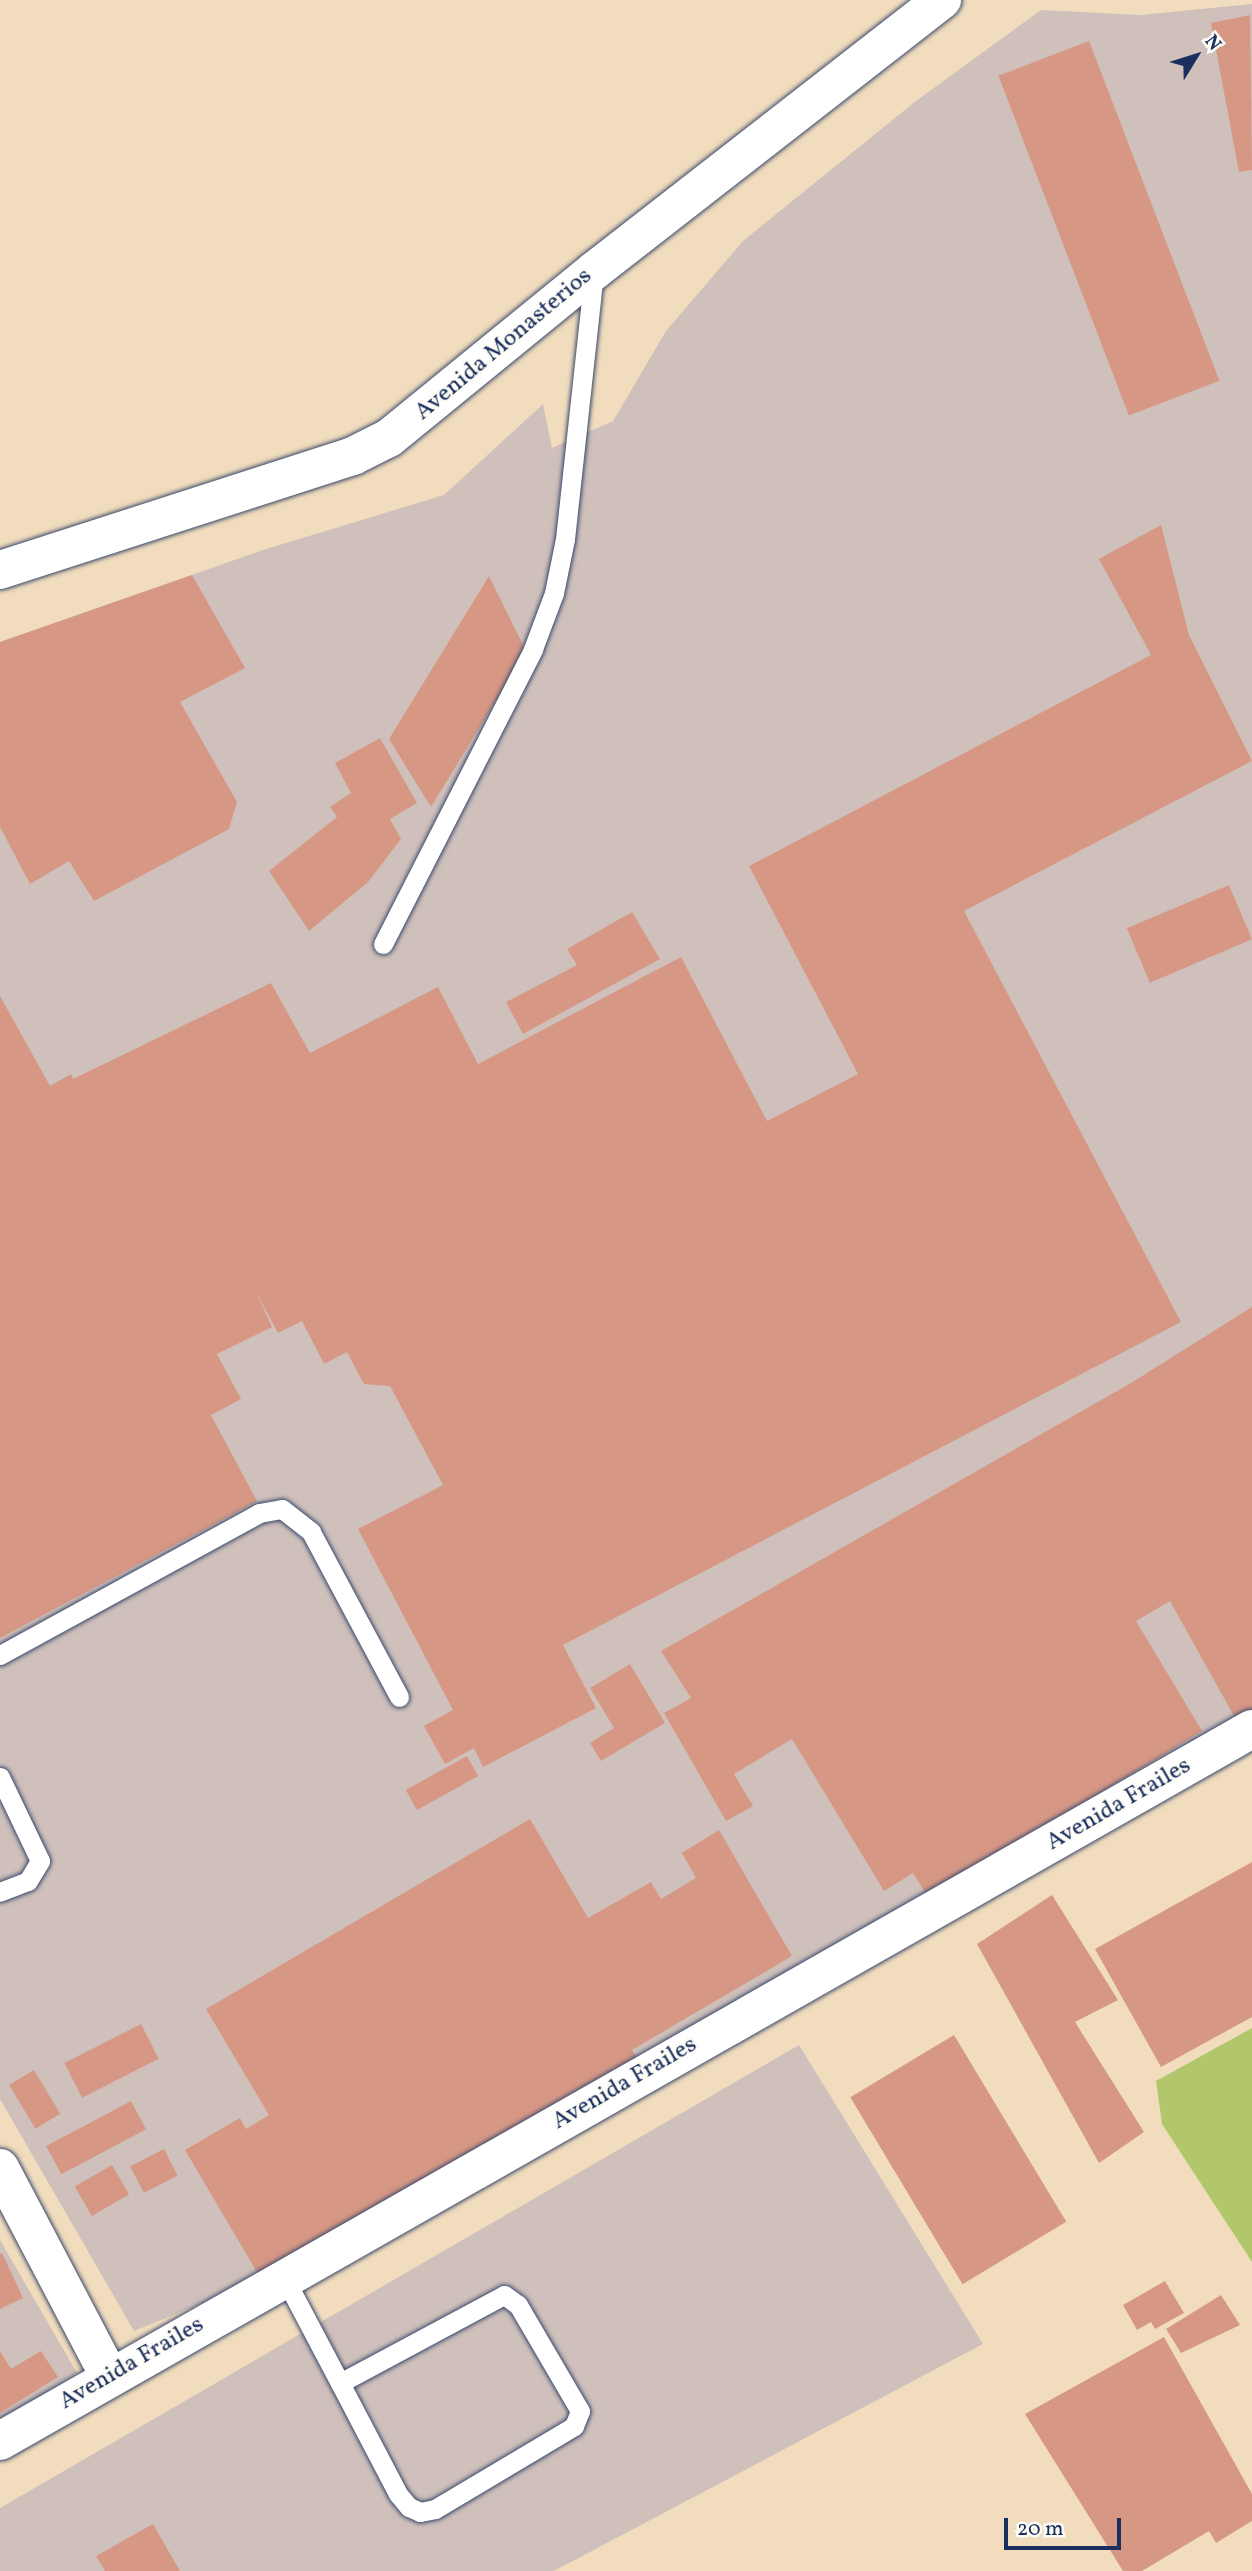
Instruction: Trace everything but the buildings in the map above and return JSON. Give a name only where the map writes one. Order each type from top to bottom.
[{"type":"street","name":"Avenida Monasterios","points":[[0,570],[353,456],[389,438],[594,270],[942,0]]},
{"type":"street","name":"Avenida Frailes","points":[[0,2441],[109,2376],[1252,1729]]},
{"type":"street","points":[[0,2168],[109,2376]]},
{"type":"lane","points":[[383,944],[533,649],[554,593],[565,539],[594,270]]},
{"type":"lane","points":[[0,1655],[260,1513],[282,1509],[311,1532],[399,1697]]},
{"type":"lane","points":[[0,1777],[40,1861],[28,1881],[0,1892]]},
{"type":"lane","points":[[284,2277],[398,2494],[409,2507],[421,2512],[435,2509],[574,2426],[580,2412],[517,2305],[504,2295],[340,2383]]},
{"type":"shaded area","points":[[1252,4],[1252,1718],[261,2279],[134,2331],[0,2099],[0,642],[263,550],[444,495],[543,404],[552,448],[613,421],[666,331],[743,241],[916,101],[1041,10],[1140,15]]},
{"type":"shaded area","points":[[799,2045],[983,2344],[554,2571],[0,2571],[0,2508]]},
{"type":"shaded area","points":[[0,2240],[77,2373],[0,2423]]},
{"type":"green space","points":[[1252,2028],[1252,2262],[1162,2124],[1156,2081]]}]
